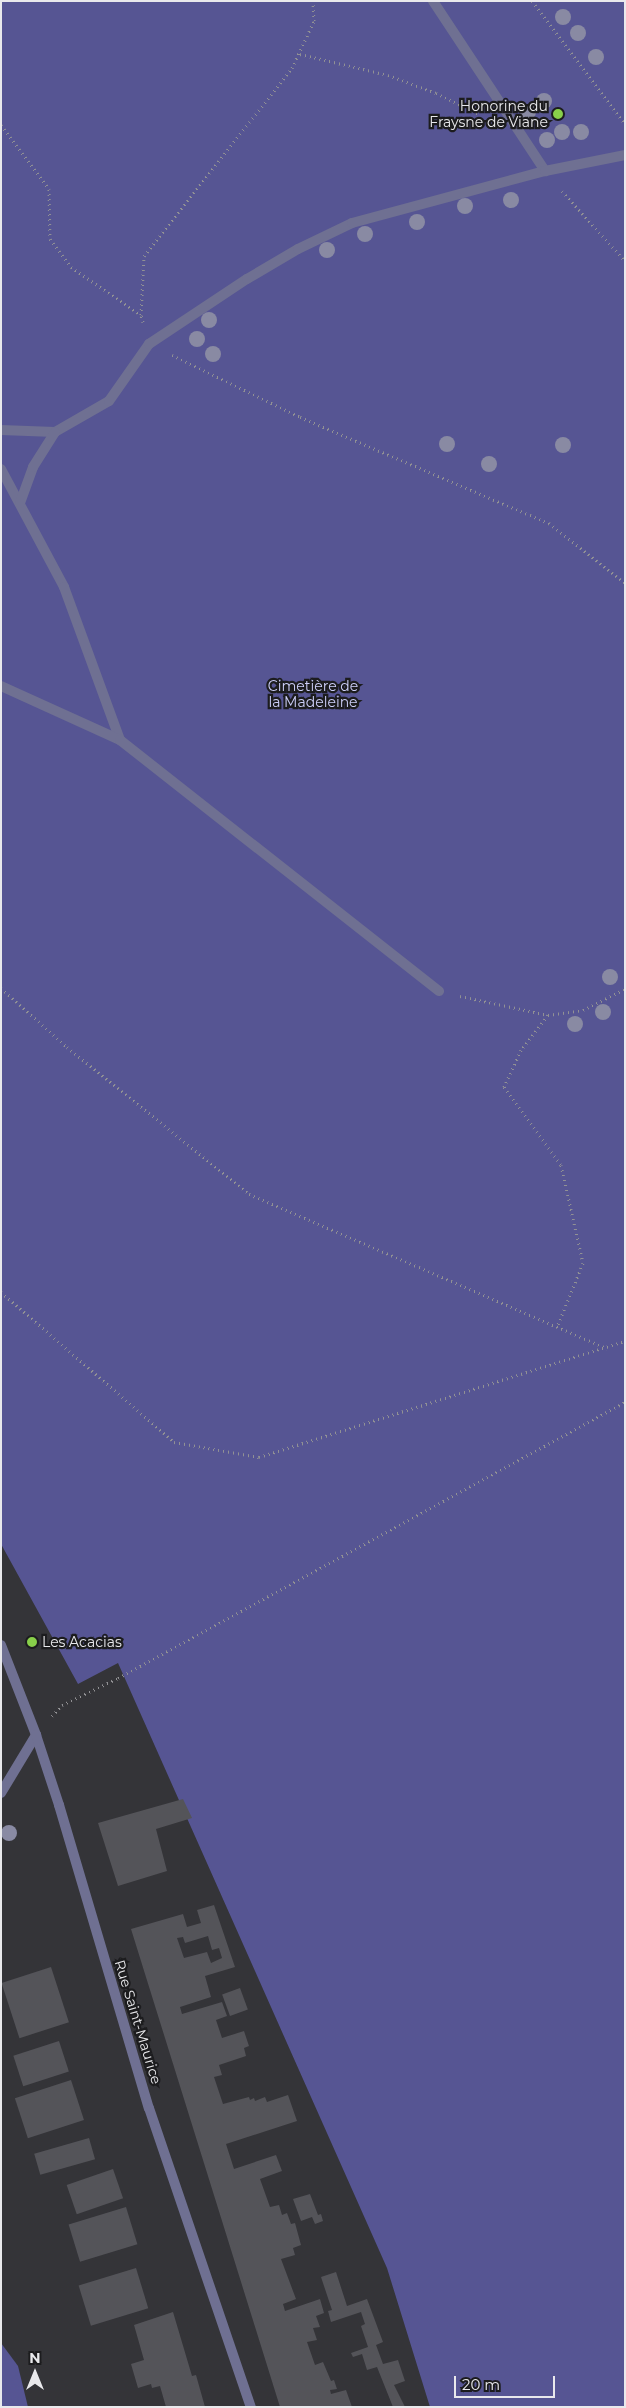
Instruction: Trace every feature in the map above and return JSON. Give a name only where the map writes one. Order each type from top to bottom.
[{"type":"street","points":[[433,1],[545,171]]},
{"type":"street","points":[[20,503],[33,467],[55,432],[109,401],[149,344],[247,279],[298,249],[352,223],[545,171],[625,154]]},
{"type":"street","points":[[1,430],[55,432]]},
{"type":"street","points":[[1,468],[64,586],[120,740]]},
{"type":"street","points":[[1,686],[120,740],[439,992]]},
{"type":"street","name":"Rue Saint-Maurice","points":[[1,1644],[36,1735],[149,2108],[251,2407]]},
{"type":"street","points":[[1,1793],[36,1735]]},
{"type":"path","points":[[312,1],[314,21],[292,68],[144,256],[141,315],[149,344],[300,416],[549,523],[625,583]]},
{"type":"path","points":[[532,1],[625,124]]},
{"type":"path","points":[[300,54],[388,75],[436,93],[482,115]]},
{"type":"path","points":[[1,125],[49,189],[50,239],[71,267],[141,315]]},
{"type":"path","points":[[545,171],[625,261]]},
{"type":"path","points":[[1,988],[67,1047],[249,1194],[608,1348]]},
{"type":"path","points":[[439,992],[548,1015],[583,1010],[625,989]]},
{"type":"path","points":[[548,1015],[521,1050],[504,1088],[561,1165],[583,1262],[557,1327]]},
{"type":"path","points":[[1,1292],[174,1442],[259,1457],[608,1348],[625,1341]]},
{"type":"path","points":[[62,1705],[118,1678],[625,1402]]},
{"type":"green space","name":"Cimetière de la Madeleine","points":[[1,1],[625,1],[625,2407],[430,2407],[387,2268],[118,1663],[78,1684],[1,1544]]},
{"type":"green space","points":[[1,2343],[18,2366],[28,2407],[1,2407]]},
{"type":"building","points":[[183,1799],[192,1818],[156,1829],[167,1871],[118,1886],[98,1823]]},
{"type":"building","points":[[214,1905],[235,1967],[205,1976],[211,1997],[180,2007],[182,2014],[222,2002],[227,2016],[216,2020],[222,2038],[244,2031],[249,2046],[244,2048],[246,2056],[219,2065],[222,2075],[214,2077],[223,2104],[249,2097],[250,2100],[254,2098],[255,2101],[265,2097],[267,2102],[288,2095],[297,2121],[226,2144],[234,2169],[276,2155],[282,2171],[260,2179],[270,2207],[279,2205],[282,2215],[287,2213],[291,2224],[295,2223],[301,2245],[293,2248],[295,2255],[281,2259],[296,2299],[283,2304],[285,2311],[320,2299],[324,2313],[316,2316],[320,2327],[313,2328],[317,2340],[307,2342],[315,2365],[323,2362],[331,2381],[334,2380],[337,2389],[330,2390],[331,2394],[346,2390],[352,2407],[280,2407],[131,1929],[183,1914],[187,1927],[201,1923],[197,1910]],"holes":[[[208,1936],[212,1950],[219,1948],[222,1958],[211,1963],[207,1952],[184,1958],[177,1938],[183,1937],[185,1943]]]},
{"type":"building","points":[[51,1967],[69,2022],[19,2038],[2,1983]]},
{"type":"building","points":[[240,1988],[248,2010],[230,2016],[222,1994]]},
{"type":"building","points":[[59,2041],[69,2071],[23,2086],[13,2056]]},
{"type":"building","points":[[71,2080],[84,2120],[28,2138],[15,2098]]},
{"type":"building","points":[[89,2138],[95,2159],[40,2175],[34,2154]]},
{"type":"building","points":[[113,2169],[123,2198],[77,2214],[67,2185]]},
{"type":"building","points":[[310,2194],[318,2215],[321,2214],[323,2221],[315,2224],[312,2217],[301,2221],[293,2199]]},
{"type":"building","points":[[126,2207],[137,2244],[80,2262],[69,2225]]},
{"type":"building","points":[[136,2268],[148,2308],[91,2326],[79,2286]]},
{"type":"building","points":[[336,2272],[347,2306],[367,2299],[383,2342],[376,2345],[383,2364],[398,2360],[405,2381],[394,2385],[405,2407],[393,2407],[377,2367],[367,2370],[362,2354],[353,2357],[351,2353],[368,2347],[361,2326],[365,2324],[361,2312],[331,2322],[328,2311],[332,2310],[321,2277]]},
{"type":"building","points":[[173,2312],[192,2376],[196,2375],[205,2407],[166,2407],[160,2386],[152,2388],[151,2384],[138,2388],[131,2364],[144,2360],[134,2325]]},
{"type":"place","name":"Honorine du Fraysne de Viane","points":[[558,114]]},
{"type":"place","name":"Les Acacias","points":[[32,1642]]}]
